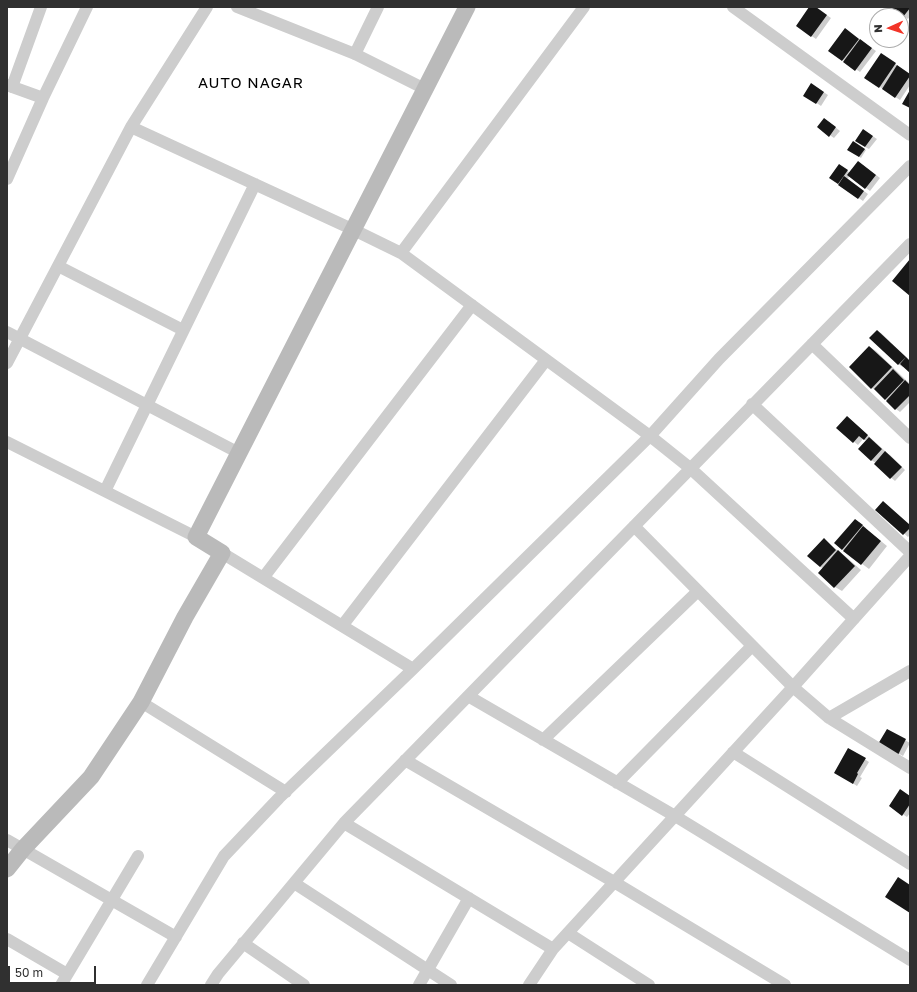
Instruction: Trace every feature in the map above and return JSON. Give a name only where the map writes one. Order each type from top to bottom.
[{"type":"street","points":[[41,7],[9,86],[43,98]]},
{"type":"street","points":[[7,179],[43,98],[87,7]]},
{"type":"street","points":[[7,363],[131,127],[207,7]]},
{"type":"street","points":[[237,7],[355,54],[425,89]]},
{"type":"street","points":[[355,54],[378,7]]},
{"type":"street","points":[[196,537],[467,7]]},
{"type":"street","points":[[400,253],[584,7]]},
{"type":"street","points":[[733,7],[910,135]]},
{"type":"street","points":[[131,127],[354,230],[400,253],[650,436],[690,468],[854,618]]},
{"type":"street","points":[[147,985],[224,856],[286,792],[650,436],[719,359],[910,166]]},
{"type":"street","points":[[104,491],[255,184]]},
{"type":"street","points":[[211,985],[243,943],[344,823],[910,244]]},
{"type":"street","points":[[58,266],[183,330]]},
{"type":"street","points":[[263,578],[472,305]]},
{"type":"street","points":[[7,332],[239,453]]},
{"type":"street","points":[[812,344],[910,438]]},
{"type":"street","points":[[342,626],[546,360]]},
{"type":"street","points":[[752,404],[910,552]]},
{"type":"street","points":[[7,442],[196,537],[413,669]]},
{"type":"street","points":[[634,526],[793,687],[829,718],[910,768]]},
{"type":"street","points":[[7,869],[23,849],[91,777],[141,702],[185,617],[222,553]]},
{"type":"street","points":[[529,985],[553,949],[793,687],[910,556]]},
{"type":"street","points":[[543,740],[698,591]]},
{"type":"street","points":[[617,783],[752,646]]},
{"type":"street","points":[[829,718],[910,671]]},
{"type":"street","points":[[468,696],[675,816],[910,960]]},
{"type":"street","points":[[141,702],[286,792]]},
{"type":"street","points":[[733,752],[910,864]]},
{"type":"street","points":[[405,760],[614,882],[785,985]]},
{"type":"street","points":[[344,823],[553,949]]},
{"type":"street","points":[[7,840],[176,937]]},
{"type":"street","points":[[61,985],[138,856]]},
{"type":"street","points":[[294,883],[451,985]]},
{"type":"street","points":[[419,985],[470,898]]},
{"type":"street","points":[[568,933],[649,985]]},
{"type":"street","points":[[7,939],[67,974]]},
{"type":"street","points":[[243,943],[304,985]]},
{"type":"building","points":[[809,7],[816,7],[827,15],[811,37],[796,26]]},
{"type":"building","points":[[910,7],[909,9],[909,8],[892,8]]},
{"type":"building","points":[[845,28],[859,39],[842,61],[828,51]]},
{"type":"building","points":[[860,39],[869,46],[869,48],[872,48],[855,71],[843,62]]},
{"type":"building","points":[[881,53],[896,63],[879,88],[864,78]]},
{"type":"building","points":[[897,65],[910,74],[910,76],[895,98],[882,89]]},
{"type":"building","points":[[811,83],[824,92],[816,104],[803,96]]},
{"type":"building","points":[[910,90],[910,108],[902,104]]},
{"type":"building","points":[[824,118],[836,127],[829,137],[817,127]]},
{"type":"building","points":[[863,129],[873,136],[865,147],[855,141]]},
{"type":"building","points":[[853,141],[865,149],[859,157],[847,150]]},
{"type":"building","points":[[858,161],[876,175],[865,189],[847,175]]},
{"type":"building","points":[[839,164],[848,170],[838,184],[829,178]]},
{"type":"building","points":[[844,176],[864,191],[858,199],[838,185]]},
{"type":"building","points":[[910,259],[910,296],[892,281]]},
{"type":"building","points":[[877,330],[906,357],[898,365],[869,338]]},
{"type":"building","points":[[869,346],[892,367],[871,389],[849,367]]},
{"type":"building","points":[[906,357],[910,361],[910,373],[900,364]]},
{"type":"building","points":[[893,369],[904,380],[885,400],[874,389]]},
{"type":"building","points":[[905,380],[910,385],[910,395],[895,410],[886,401]]},
{"type":"building","points":[[847,416],[868,435],[864,440],[859,436],[853,443],[836,428]]},
{"type":"building","points":[[869,437],[882,449],[871,461],[858,449]]},
{"type":"building","points":[[885,451],[902,467],[890,479],[874,464]]},
{"type":"building","points":[[883,501],[910,525],[910,528],[903,535],[875,510]]},
{"type":"building","points":[[855,519],[863,525],[842,550],[834,543]]},
{"type":"building","points":[[863,526],[881,541],[861,565],[843,551]]},
{"type":"building","points":[[824,538],[836,550],[820,567],[807,556]]},
{"type":"building","points":[[838,550],[855,566],[834,588],[818,573]]},
{"type":"building","points":[[887,729],[906,739],[898,755],[878,744]]},
{"type":"building","points":[[848,748],[866,758],[857,773],[858,774],[853,784],[834,773]]},
{"type":"building","points":[[900,789],[910,796],[910,804],[902,816],[889,806]]},
{"type":"building","points":[[898,877],[910,885],[910,913],[885,897]]},
{"type":"district","name":"AUTO NAGAR","points":[[251,83]]}]
